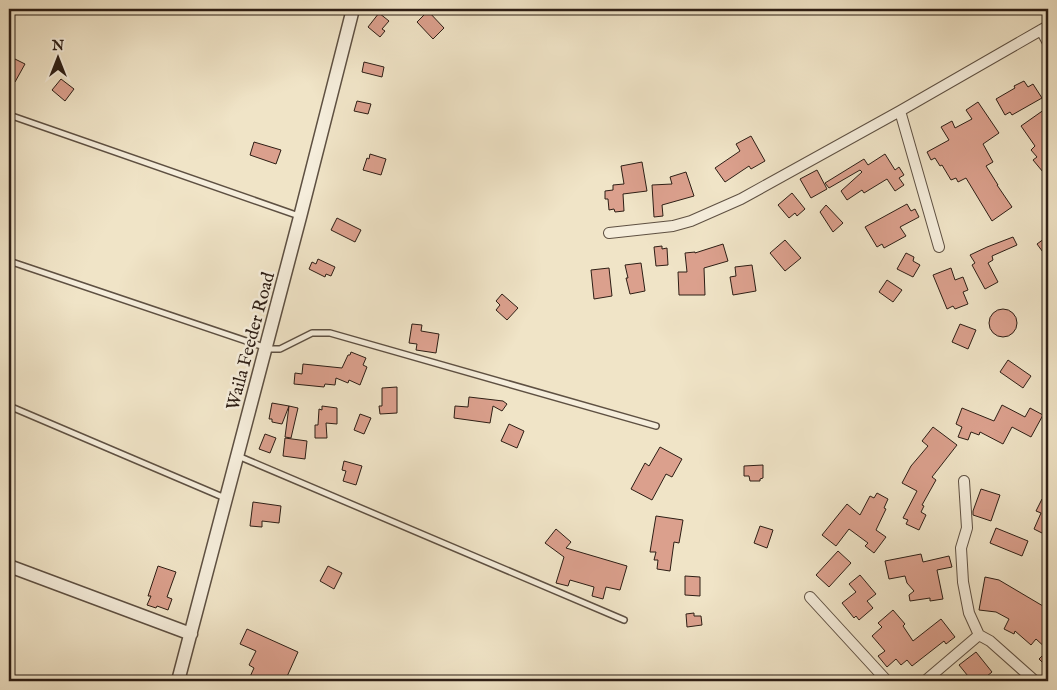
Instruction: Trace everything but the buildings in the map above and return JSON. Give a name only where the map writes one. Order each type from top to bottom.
[{"type":"street","name":"Waila Feeder Road","points":[[178,681],[353,9]]},
{"type":"street","points":[[609,233],[674,226],[691,221],[740,200],[1045,28],[1048,43]]},
{"type":"street","points":[[900,111],[939,247]]},
{"type":"street","points":[[964,480],[967,528],[961,548],[963,582],[970,613],[979,635],[990,641],[1035,681]]},
{"type":"street","points":[[9,566],[191,634]]},
{"type":"street","points":[[810,597],[887,681]]},
{"type":"street","points":[[925,681],[979,635]]},
{"type":"lane","points":[[12,116],[300,217]]},
{"type":"lane","points":[[9,261],[266,348],[280,349],[312,333],[330,333],[656,426]]},
{"type":"lane","points":[[9,406],[226,498]]},
{"type":"lane","points":[[238,456],[624,620]]}]
